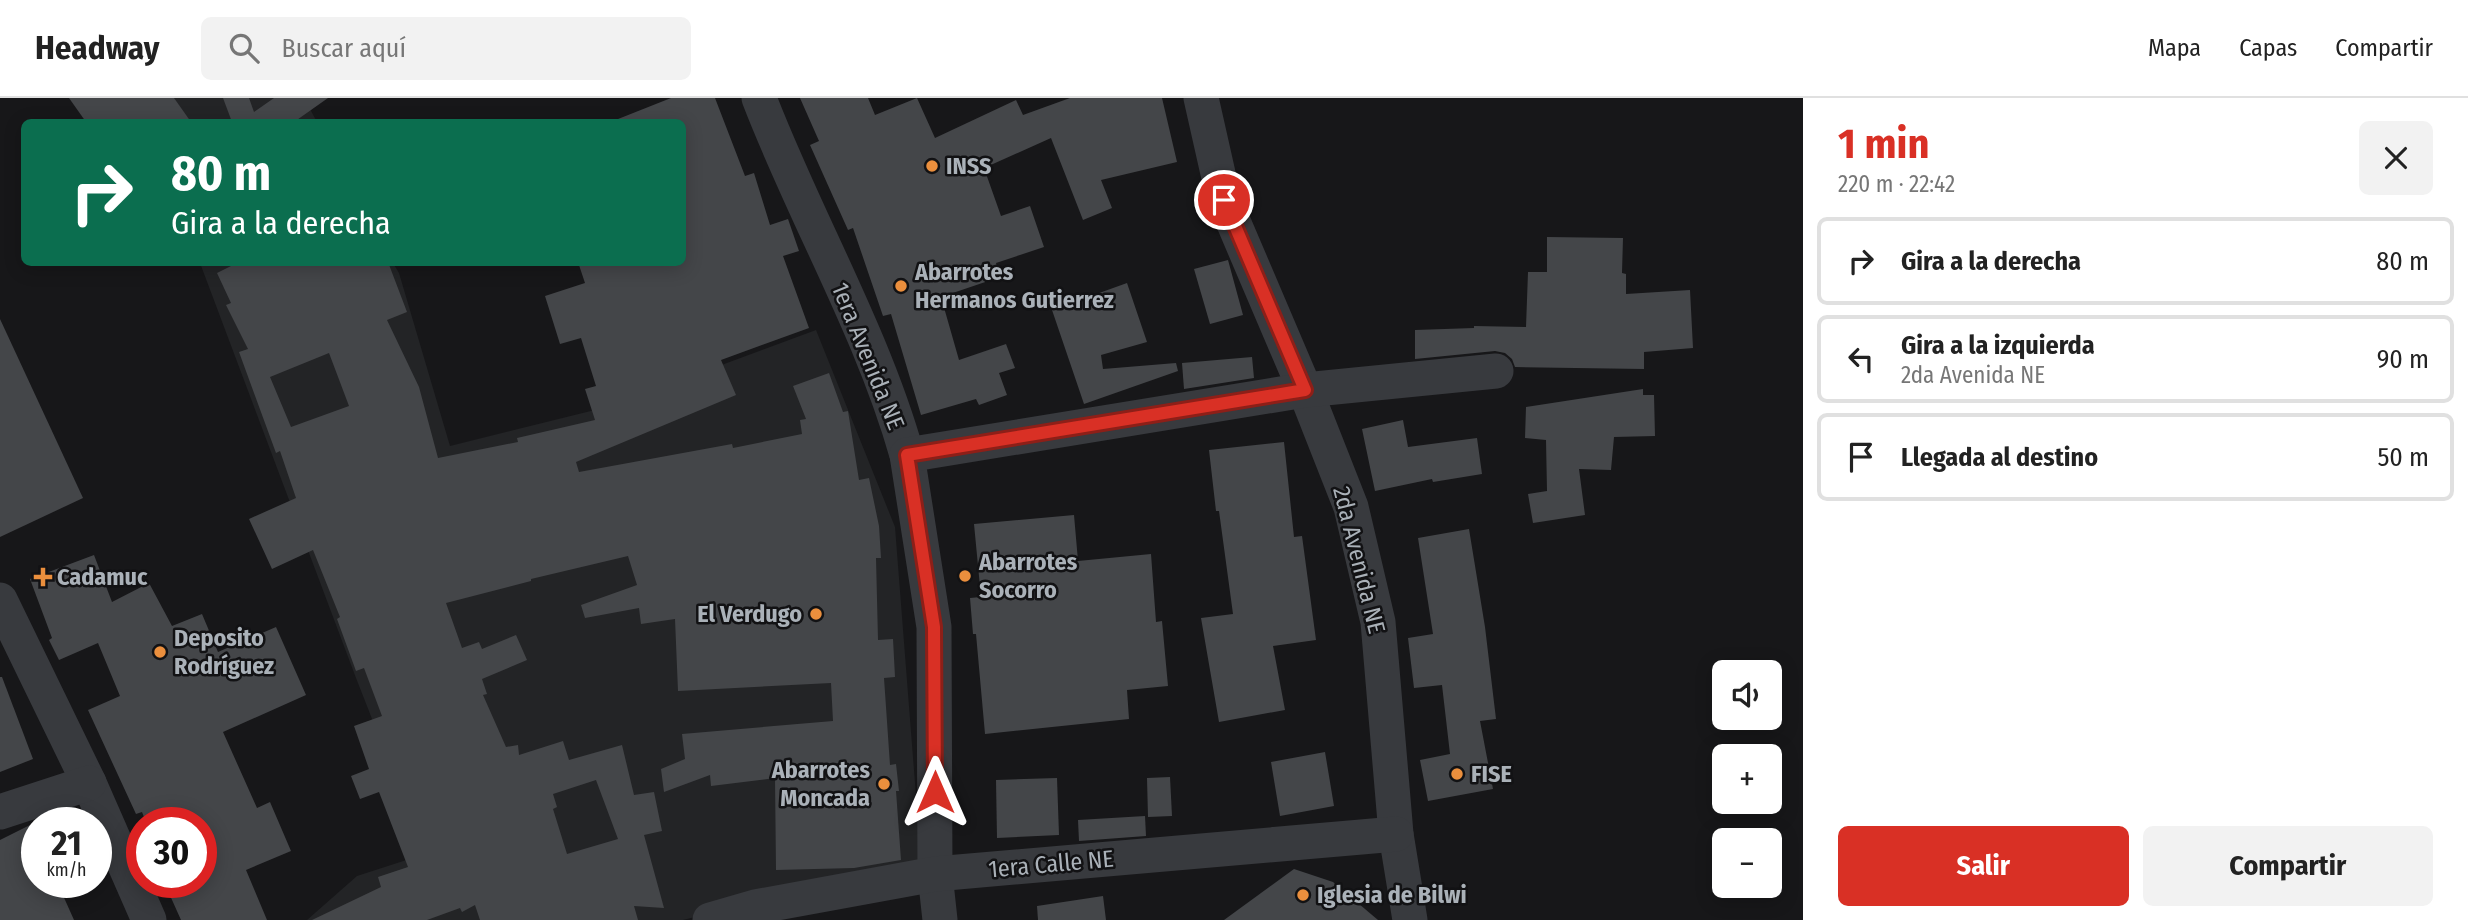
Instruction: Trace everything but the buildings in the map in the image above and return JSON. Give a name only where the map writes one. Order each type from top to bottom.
[{"type":"street","name":"1era Avenida NE","points":[[759,98],[867,347],[900,429],[907,455],[934,627],[935,874],[940,920]]},
{"type":"street","name":"2da Avenida NE","points":[[1201,98],[1224,200],[1305,390],[1351,508],[1378,622],[1396,834],[1410,920]]},
{"type":"street","points":[[907,455],[1305,390],[1496,371]]},
{"type":"street","points":[[0,600],[89,783],[149,920]]},
{"type":"street","points":[[0,812],[89,783]]},
{"type":"street","name":"1era Calle NE","points":[[710,920],[755,907],[935,874],[1396,834]]},
{"type":"shaded area","points":[[136,98],[304,98],[315,119],[145,119]]},
{"type":"shaded area","points":[[201,266],[395,266],[450,446],[611,406],[816,330],[895,527],[921,860],[683,920],[307,920],[357,876],[425,854]]},
{"type":"place","name":"INSS","points":[[932,166]]},
{"type":"place","name":"Abarrotes Hermanos Gutierrez","points":[[901,286]]},
{"type":"place","name":"Abarrotes Socorro","points":[[965,576]]},
{"type":"place","name":"Cadamuc","points":[[43,577]]},
{"type":"place","name":"El Verdugo","points":[[816,614]]},
{"type":"place","name":"Deposito Rodríguez","points":[[160,652]]},
{"type":"place","name":"FISE","points":[[1457,774]]},
{"type":"place","name":"Abarrotes Moncada","points":[[884,784]]},
{"type":"place","name":"Iglesia de Bilwi","points":[[1303,895]]},
{"type":"route","points":[[935,792],[934,627],[907,455],[1305,390],[1224,200]]}]
